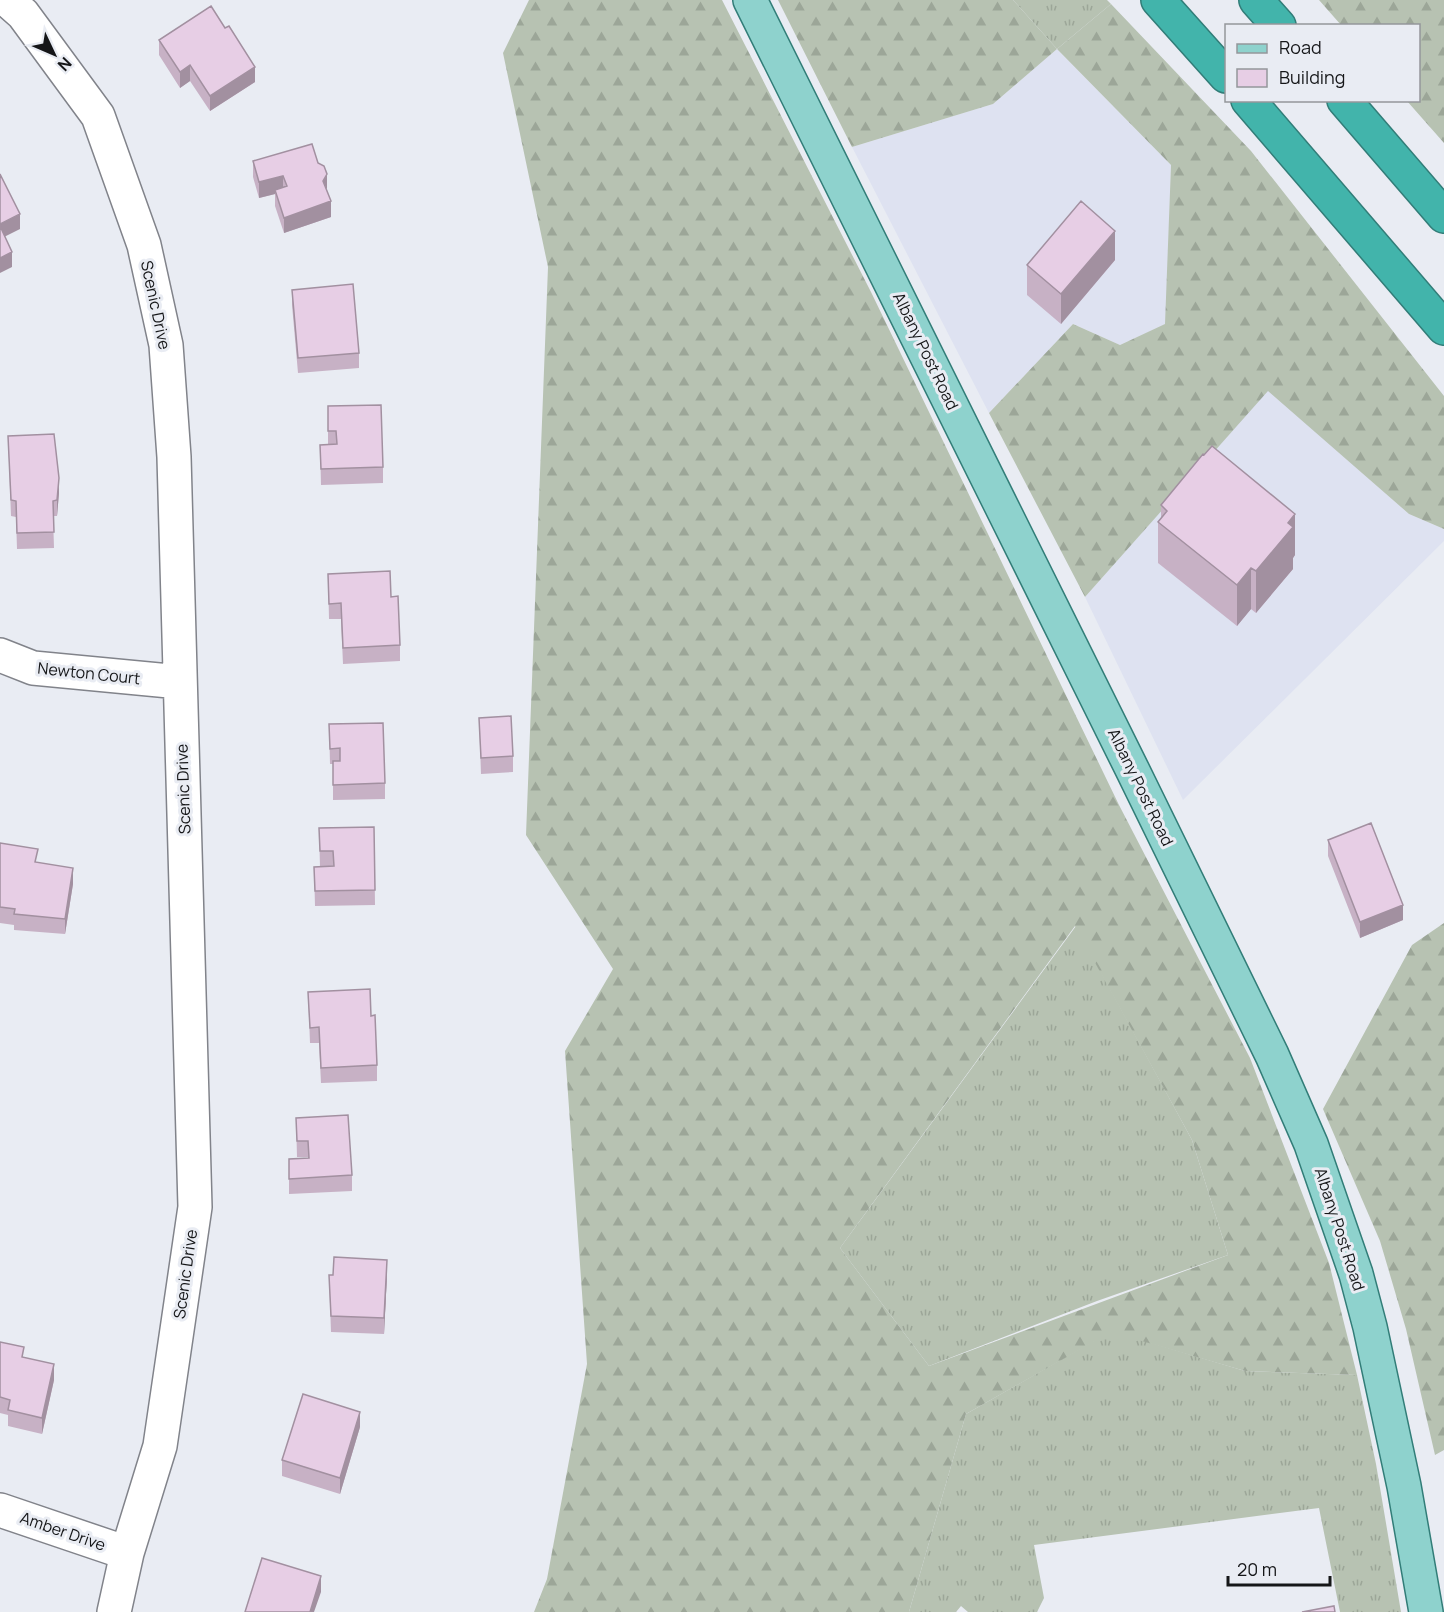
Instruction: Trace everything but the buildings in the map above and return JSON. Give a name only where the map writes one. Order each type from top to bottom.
[{"type":"highway","points":[[1158,0],[1225,74]]},
{"type":"highway","points":[[1256,0],[1277,24]]},
{"type":"highway","points":[[1250,102],[1444,328]]},
{"type":"highway","points":[[1346,102],[1444,216]]},
{"type":"main road","name":"Albany Post Road","points":[[750,0],[1113,728],[1272,1055],[1311,1144],[1356,1274],[1370,1327],[1404,1486],[1426,1612]]},
{"type":"street","name":"Scenic Drive","points":[[7,0],[23,14],[98,116],[144,244],[166,345],[174,457],[195,1207],[160,1446],[127,1553],[114,1612]]},
{"type":"street","name":"Newton Court","points":[[0,655],[33,668],[180,682]]},
{"type":"street","name":"Amber Drive","points":[[0,1510],[127,1553]]},
{"type":"shaded area","points":[[1057,49],[1171,165],[1166,324],[1120,345],[1073,324],[989,413],[852,147],[993,104]]},
{"type":"shaded area","points":[[1268,390],[1409,514],[1444,529],[1444,541],[1183,800],[1085,597]]},
{"type":"green space","points":[[529,0],[722,0],[871,292],[1119,805],[1250,1058],[1329,1263],[1357,1375],[1245,1371],[1111,1332],[966,1414],[909,1612],[534,1612],[547,1579],[587,1364],[565,1051],[613,969],[526,835],[548,267],[503,53]],"holes":[[[1075,926],[1192,1140],[1228,1255],[929,1366],[840,1248]]]},
{"type":"green space","points":[[778,0],[1013,0],[1057,49],[993,104],[852,147]]},
{"type":"green space","points":[[1013,0],[1107,0],[1111,4],[1057,49]]},
{"type":"green space","points":[[1319,0],[1444,0],[1444,143],[1408,102],[1420,102],[1420,24],[1340,24]]},
{"type":"green space","points":[[1111,4],[1251,151],[1444,396],[1444,529],[1409,514],[1268,391],[1085,597],[989,413],[1073,324],[1120,345],[1165,324],[1171,165],[1057,49]]},
{"type":"green space","points":[[1444,923],[1444,1450],[1435,1455],[1406,1329],[1380,1241],[1323,1109],[1412,945]]},
{"type":"green space","points":[[1076,926],[1192,1140],[1228,1255],[1097,1301],[929,1366],[840,1248]]},
{"type":"green space","points":[[1111,1331],[1245,1371],[1357,1375],[1376,1464],[1401,1612],[1340,1612],[1319,1508],[1034,1545],[1044,1598],[1037,1612],[968,1612],[961,1606],[956,1612],[909,1612],[966,1414]]}]
